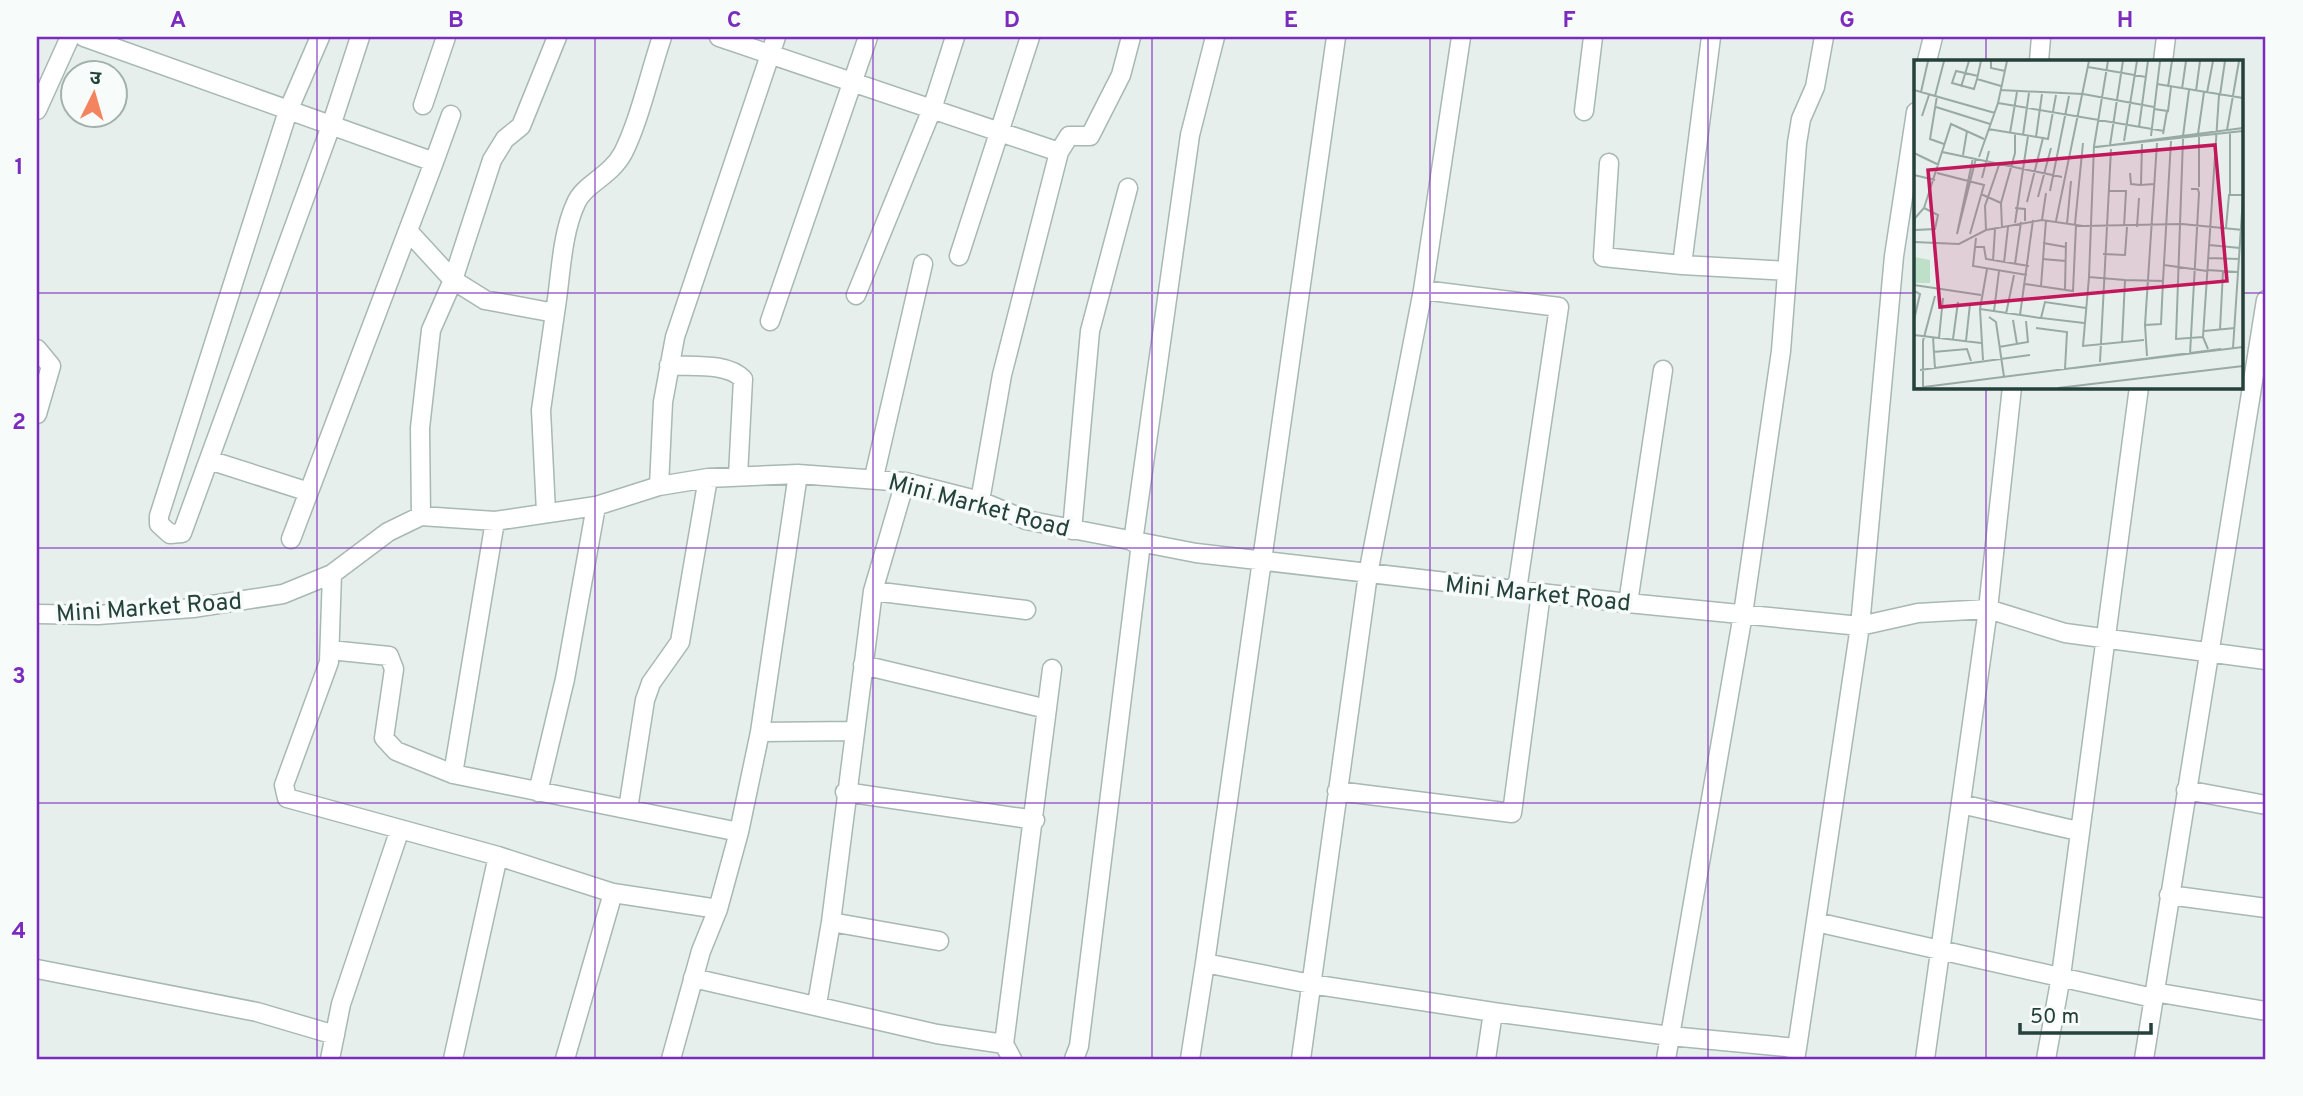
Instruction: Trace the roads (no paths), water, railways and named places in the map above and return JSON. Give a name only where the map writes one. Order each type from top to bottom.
[{"type":"street","points":[[37,110],[42,87],[70,37]]},
{"type":"street","points":[[84,37],[288,111],[332,123],[434,162]]},
{"type":"street","points":[[320,37],[288,111],[159,516],[159,524],[170,534],[182,533],[332,123],[360,37]]},
{"type":"street","points":[[423,105],[446,37]]},
{"type":"street","points":[[421,516],[420,428],[431,330],[453,280],[492,160],[505,139],[521,126],[557,37]]},
{"type":"street","points":[[546,512],[541,410],[570,218],[577,199],[586,189],[602,180],[623,152],[662,37]]},
{"type":"street","points":[[719,37],[1059,152]]},
{"type":"street","points":[[659,486],[663,402],[675,337],[776,37]]},
{"type":"street","points":[[770,321],[868,37]]},
{"type":"street","points":[[856,295],[932,109],[955,37]]},
{"type":"street","points":[[959,256],[997,131],[1030,37]]},
{"type":"street","points":[[980,501],[1002,375],[1059,152],[1069,136],[1090,136],[1121,75],[1131,37]]},
{"type":"street","points":[[1074,1059],[1079,1046],[1137,542],[1190,135],[1215,37]]},
{"type":"street","points":[[1190,1059],[1336,37]]},
{"type":"street","points":[[1301,1059],[1368,574],[1423,290],[1461,37]]},
{"type":"street","points":[[1584,111],[1593,37]]},
{"type":"street","points":[[1682,265],[1711,37]]},
{"type":"street","points":[[1666,1059],[1743,614],[1781,351],[1797,143],[1801,119],[1815,87],[1824,37]]},
{"type":"street","points":[[1927,60],[1933,37]]},
{"type":"street","points":[[2039,60],[2041,37]]},
{"type":"street","points":[[2163,60],[2166,37]]},
{"type":"street","points":[[291,539],[452,115]]},
{"type":"street","points":[[1205,963],[1311,984],[1493,1013],[1796,1054],[1860,626],[1894,256],[1914,125]]},
{"type":"street","points":[[1609,163],[1603,257],[1787,271]]},
{"type":"street","points":[[1072,530],[1090,331],[1128,188]]},
{"type":"street","points":[[409,232],[453,280],[485,300],[555,313]]},
{"type":"street","points":[[874,477],[923,264]]},
{"type":"street","points":[[1423,290],[1559,307],[1517,590]]},
{"type":"street","points":[[2144,1059],[2207,653],[2266,300]]},
{"type":"street","points":[[37,349],[51,366],[37,414]]},
{"type":"street","points":[[670,365],[723,369],[737,372],[743,379],[738,476]]},
{"type":"street","points":[[1628,603],[1663,370]]},
{"type":"street","points":[[1926,1059],[1988,608],[2012,388]]},
{"type":"street","points":[[2046,1059],[2061,976],[2138,388]]},
{"type":"street","points":[[209,460],[309,492]]},
{"type":"street","points":[[671,1059],[739,832],[760,732],[798,474]]},
{"type":"street","name":"Mini Market Road","points":[[37,614],[98,615],[193,608],[284,594],[332,574],[388,532],[421,516],[495,521],[596,506],[659,486],[708,478],[798,474],[874,477],[905,482],[980,501],[1026,520],[1072,530],[1261,561],[1368,574],[1860,626],[1918,613],[1988,608]]},
{"type":"street","points":[[628,809],[645,700],[651,682],[680,642],[708,478]]},
{"type":"street","points":[[817,1004],[831,922],[845,792],[873,591],[905,482]]},
{"type":"street","points":[[538,792],[565,680],[596,506]]},
{"type":"street","points":[[453,774],[495,521]]},
{"type":"street","points":[[332,574],[330,650],[323,683],[284,785],[284,793],[295,802],[498,856],[613,893],[718,909]]},
{"type":"street","points":[[873,591],[1026,610]]},
{"type":"street","points":[[1337,791],[1512,813],[1541,593]]},
{"type":"street","points":[[1988,608],[2065,633],[2266,660]]},
{"type":"street","points":[[330,650],[381,653],[389,656],[394,668],[384,738],[396,751],[453,774],[739,832]]},
{"type":"street","points":[[863,665],[1047,709]]},
{"type":"street","points":[[694,978],[817,1004],[1008,1052],[1052,669]]},
{"type":"street","points":[[760,732],[853,731]]},
{"type":"street","points":[[2186,790],[2266,805]]},
{"type":"street","points":[[845,792],[1035,820]]},
{"type":"street","points":[[1961,804],[2078,831]]},
{"type":"street","points":[[330,1059],[341,1004],[400,829]]},
{"type":"street","points":[[453,1059],[498,856]]},
{"type":"street","points":[[565,1059],[613,893]]},
{"type":"street","points":[[2169,895],[2266,908]]},
{"type":"street","points":[[831,922],[939,941]]},
{"type":"street","points":[[1816,922],[2154,995],[2266,1011]]},
{"type":"street","points":[[37,969],[257,1012],[335,1035]]},
{"type":"street","points":[[1486,1059],[1493,1013]]}]
